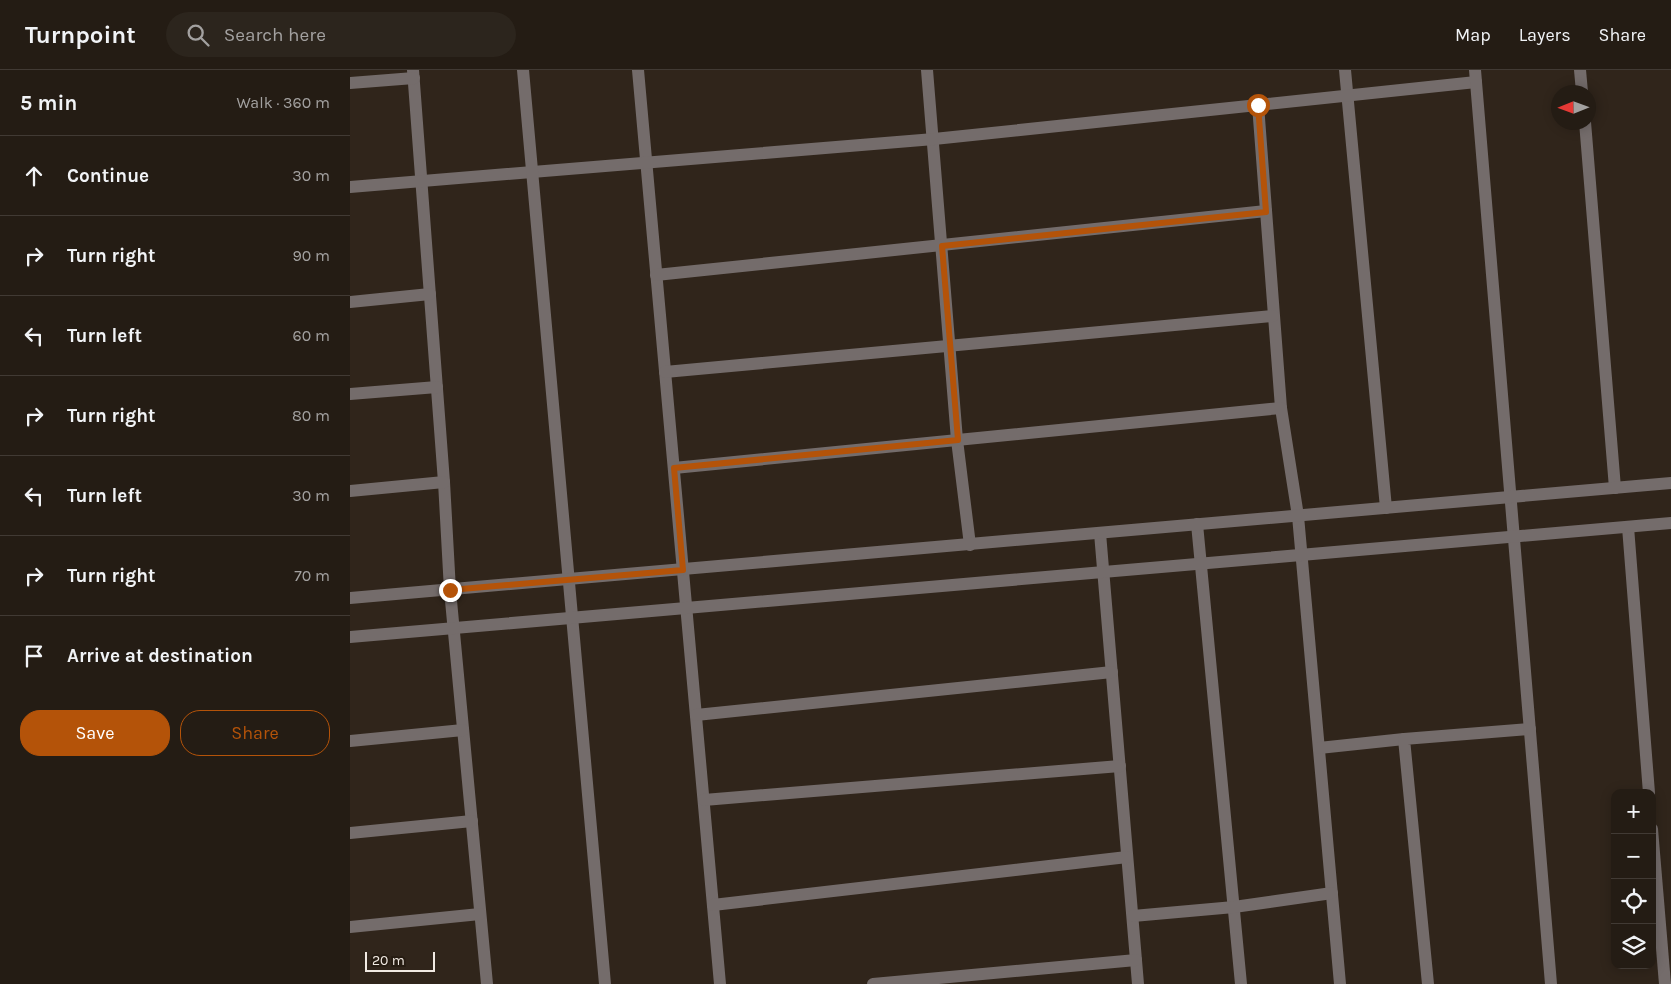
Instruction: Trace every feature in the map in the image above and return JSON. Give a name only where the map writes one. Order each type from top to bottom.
[{"type":"street","points":[[523,70],[605,984]]},
{"type":"street","points":[[638,70],[720,984]]},
{"type":"street","points":[[927,70],[958,440],[970,545]]},
{"type":"street","points":[[1345,70],[1386,508]]},
{"type":"street","points":[[1580,70],[1581,85]]},
{"type":"street","points":[[350,83],[414,74],[444,482],[450,590],[487,984]]},
{"type":"street","points":[[350,188],[934,139],[1348,96],[1475,76],[1552,984]]},
{"type":"street","points":[[1258,105],[1280,408],[1298,516],[1340,984]]},
{"type":"street","points":[[1586,130],[1614,488]]},
{"type":"street","points":[[656,275],[1266,212]]},
{"type":"street","points":[[350,302],[430,294]]},
{"type":"street","points":[[665,372],[1274,316]]},
{"type":"street","points":[[350,394],[437,387]]},
{"type":"street","points":[[674,468],[1280,408]]},
{"type":"street","points":[[350,491],[444,482]]},
{"type":"street","points":[[350,598],[1671,483]]},
{"type":"street","points":[[350,637],[1671,523]]},
{"type":"street","points":[[1197,524],[1241,984]]},
{"type":"street","points":[[1628,527],[1649,789]]},
{"type":"street","points":[[1100,533],[1138,984]]},
{"type":"street","points":[[696,715],[1112,672]]},
{"type":"street","points":[[1319,748],[1530,729]]},
{"type":"street","points":[[350,741],[463,730]]},
{"type":"street","points":[[1404,740],[1428,984]]},
{"type":"street","points":[[704,800],[1120,766]]},
{"type":"street","points":[[350,833],[472,821]]},
{"type":"street","points":[[1652,834],[1665,984]]},
{"type":"street","points":[[713,905],[1127,857]]},
{"type":"street","points":[[1133,916],[1234,907],[1332,893]]},
{"type":"street","points":[[350,927],[480,914]]},
{"type":"street","points":[[873,984],[1136,960]]},
{"type":"route","points":[[450,590],[683,570],[674,468],[958,440],[942,246],[1266,212],[1258,105]]}]
